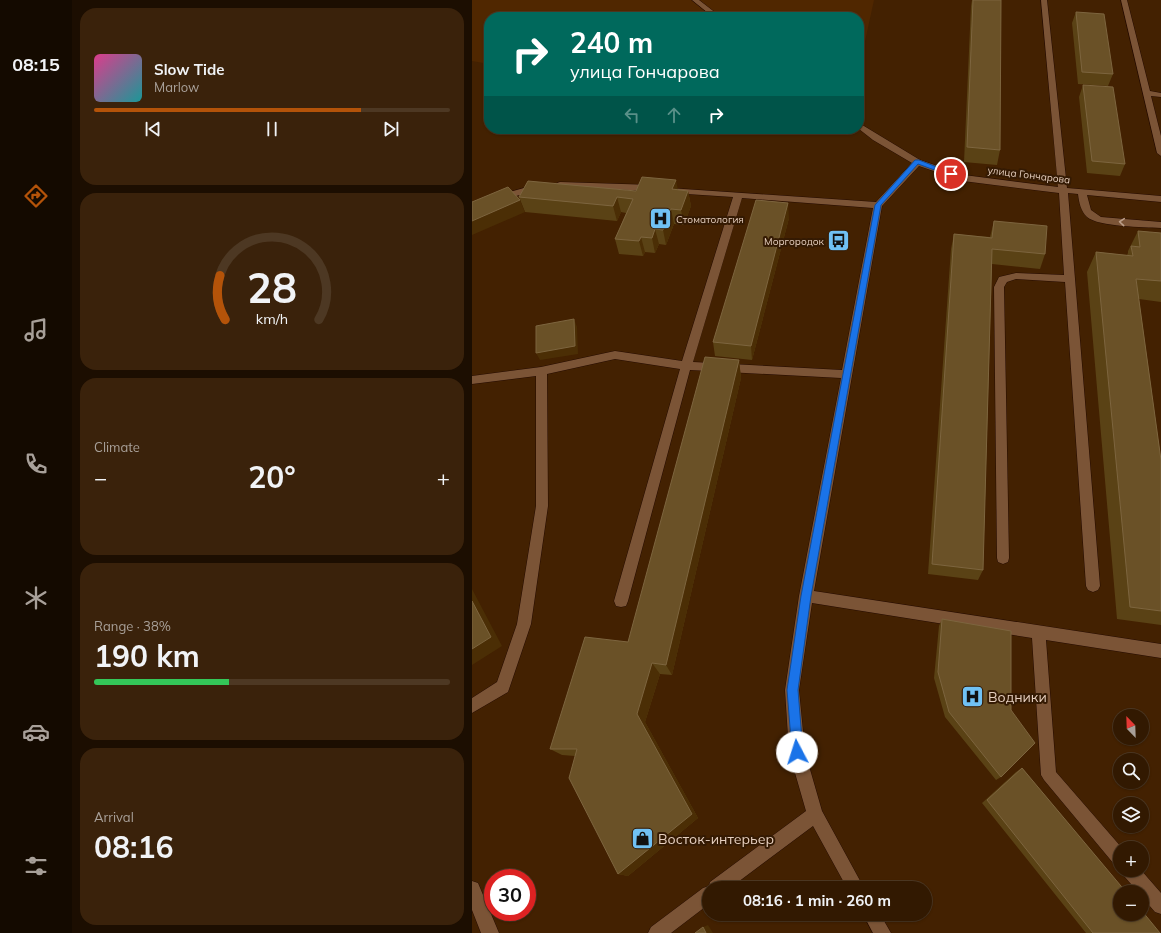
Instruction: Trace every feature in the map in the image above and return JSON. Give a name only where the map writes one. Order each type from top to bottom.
[{"type":"street","points":[[695,0],[711,12]]},
{"type":"street","points":[[1044,0],[1063,190],[1093,586]]},
{"type":"street","points":[[1124,0],[1161,153]]},
{"type":"street","points":[[1146,93],[1161,95]]},
{"type":"street","name":"улица Гончарова","points":[[864,129],[876,138],[917,162],[963,178],[1063,190],[1161,199]]},
{"type":"street","points":[[852,881],[814,814],[797,752],[792,690],[806,596],[878,205],[917,162]]},
{"type":"street","points":[[472,208],[520,192],[548,186],[643,188],[878,205]]},
{"type":"street","points":[[1082,192],[1086,210],[1090,216],[1099,220],[1161,225]]},
{"type":"street","points":[[620,601],[686,366],[738,195]]},
{"type":"street","points":[[1003,558],[999,287],[1003,279],[1016,276],[1070,279]]},
{"type":"street","points":[[472,380],[541,371],[615,355],[686,366],[846,374]]},
{"type":"street","points":[[472,706],[503,687],[524,624],[542,506],[541,371]]},
{"type":"street","points":[[806,596],[1161,651]]},
{"type":"street","points":[[1038,632],[1049,775],[1113,850]]},
{"type":"street","points":[[725,881],[814,814]]},
{"type":"street","points":[[1136,877],[1161,906]]},
{"type":"street","points":[[472,889],[490,933]]},
{"type":"street","points":[[656,933],[702,899]]},
{"type":"street","points":[[875,921],[882,933]]},
{"type":"shaded area","points":[[472,0],[874,0],[864,46],[864,12],[484,12],[484,63],[472,61]]},
{"type":"building","points":[[973,0],[1001,0],[1000,150],[967,147]]},
{"type":"building","points":[[1076,12],[1104,14],[1113,74],[1082,72]]},
{"type":"building","points":[[1083,85],[1113,87],[1125,164],[1092,161]]},
{"type":"building","points":[[642,177],[676,180],[672,189],[688,191],[681,210],[671,209],[663,230],[655,229],[652,238],[641,237],[639,241],[615,239],[633,199],[617,197],[613,206],[519,197],[528,181],[636,191]]},
{"type":"building","points":[[508,187],[520,200],[472,221],[472,202]]},
{"type":"building","points":[[756,200],[788,203],[751,346],[713,342]]},
{"type":"building","points":[[994,221],[1047,226],[1045,254],[992,249],[983,570],[932,564],[954,234],[992,238]]},
{"type":"building","points":[[1138,231],[1161,233],[1161,281],[1136,279],[1161,460],[1161,611],[1130,607],[1096,252],[1133,256],[1131,246],[1140,247]]},
{"type":"building","points":[[574,319],[575,346],[536,353],[536,326]]},
{"type":"building","points":[[705,357],[739,360],[666,665],[652,663],[637,714],[692,814],[618,874],[569,778],[577,749],[550,749],[585,637],[628,642]]},
{"type":"building","points":[[472,601],[491,637],[472,649]]},
{"type":"building","name":"Водники","points":[[942,619],[1011,631],[1011,710],[1035,743],[1001,777],[949,712],[938,672]]},
{"type":"building","points":[[1022,768],[1120,885],[1113,885],[1113,921],[1149,921],[1149,920],[1160,933],[1093,933],[987,800]]},
{"type":"building","points":[[703,927],[706,933],[695,933]]},
{"type":"place","name":"Стоматология","points":[[660,219]]},
{"type":"place","name":"Моргородок","points":[[839,241]]},
{"type":"place","name":"Водники","points":[[973,697]]},
{"type":"place","name":"Восток-интерьер","points":[[643,839]]},
{"type":"route","points":[[797,752],[792,690],[806,596],[878,205],[917,162],[951,174]]}]
